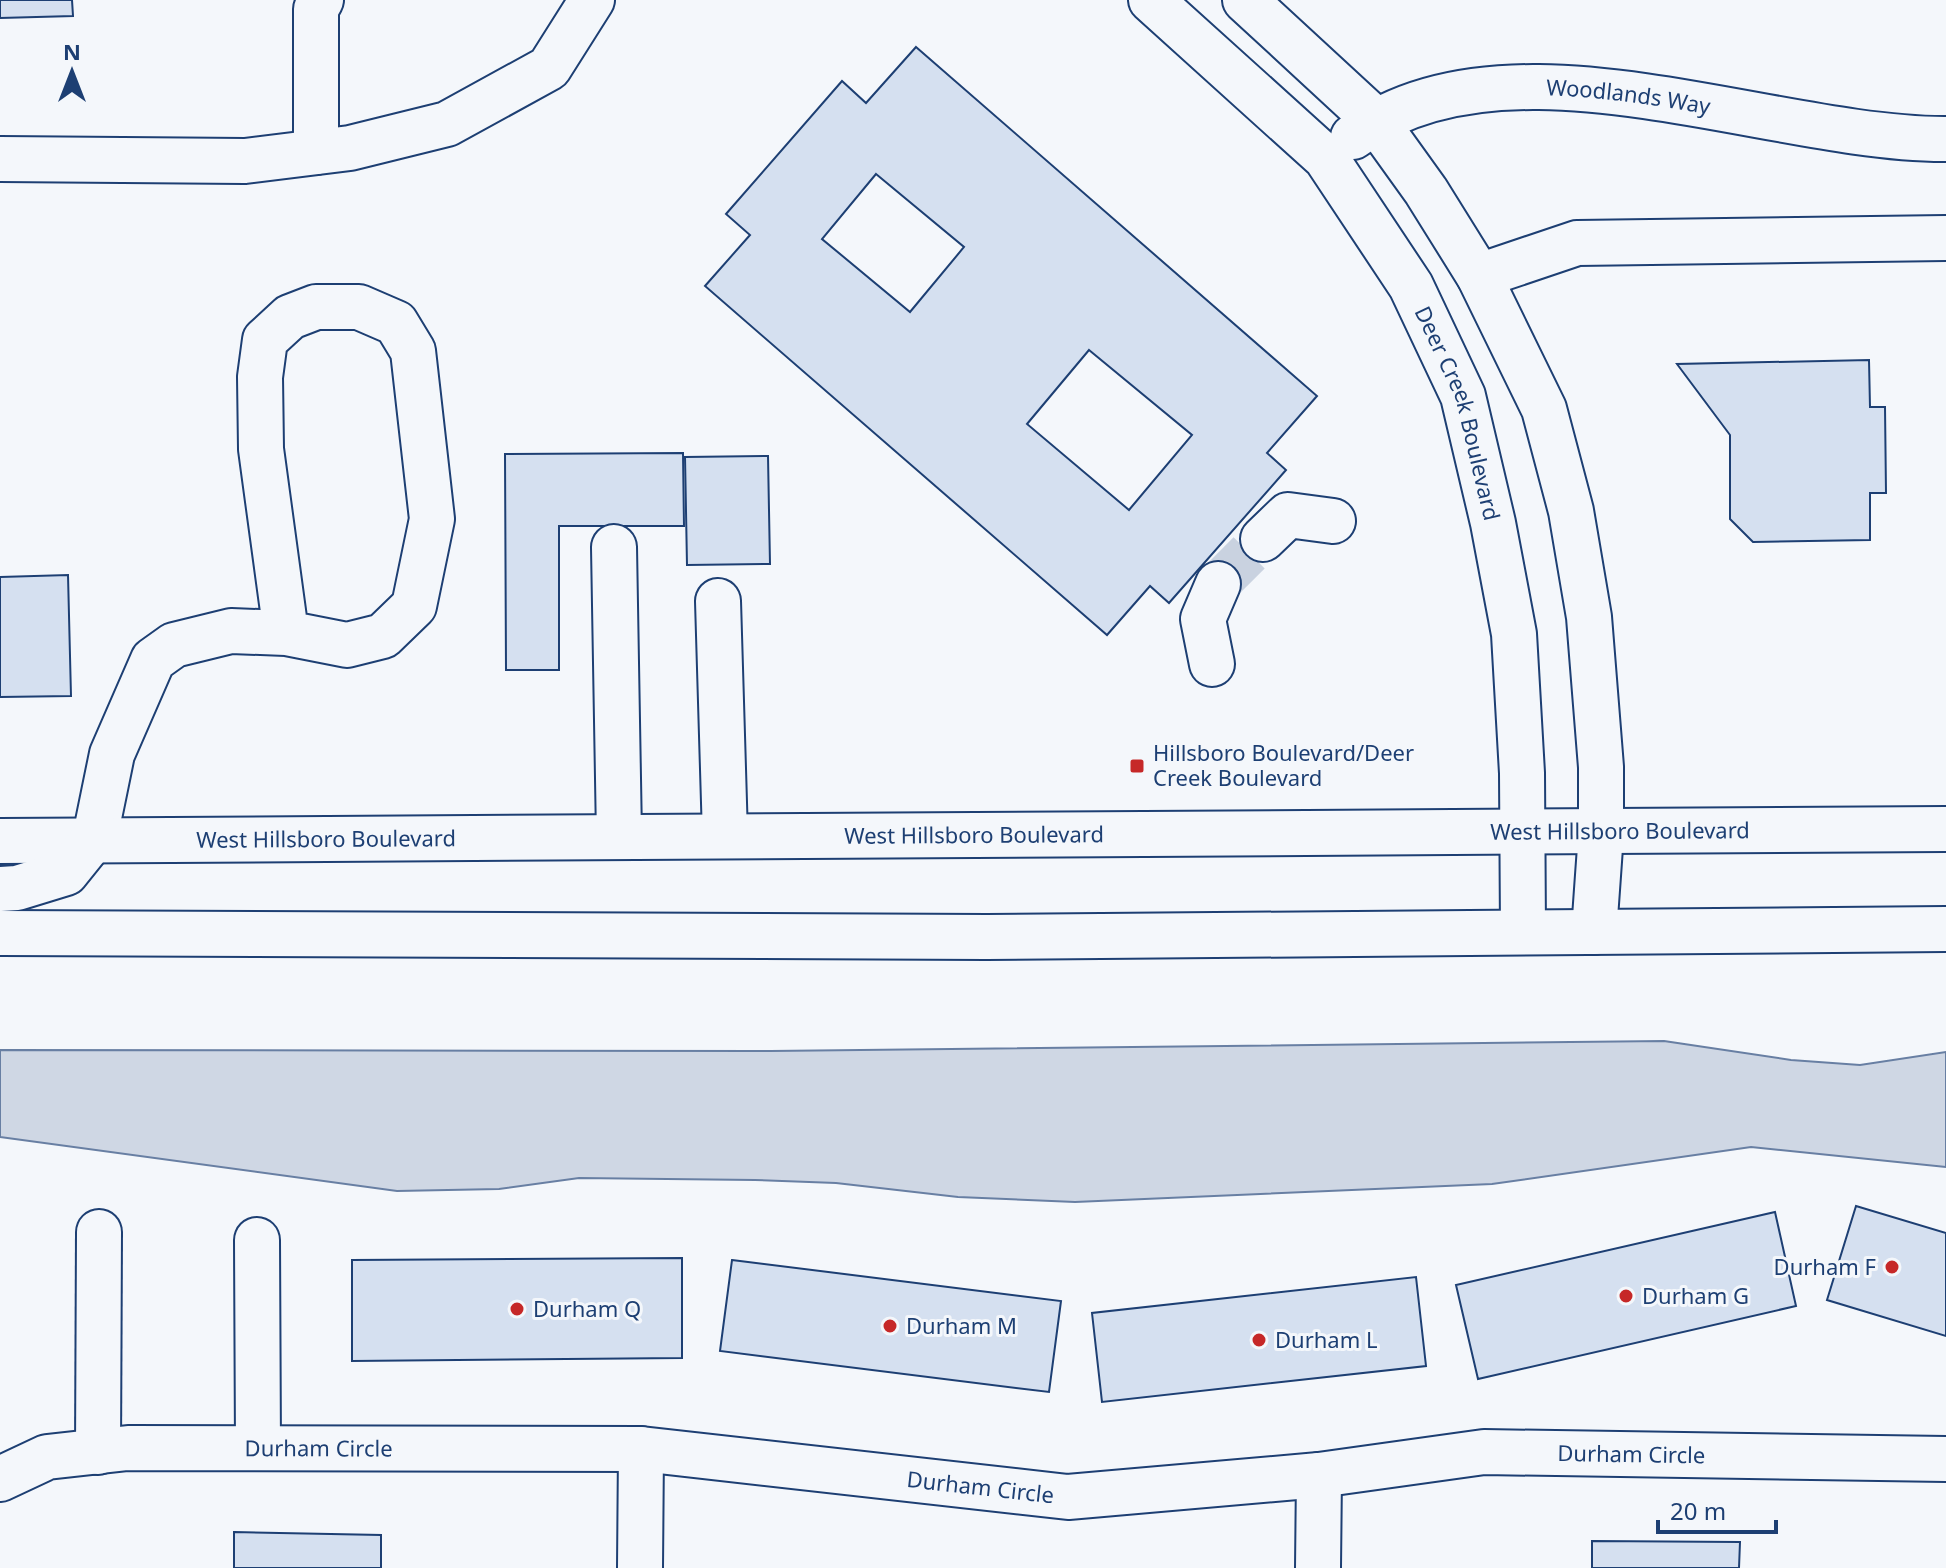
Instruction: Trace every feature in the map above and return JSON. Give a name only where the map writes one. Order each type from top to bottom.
[{"type":"main road","points":[[316,152],[316,9],[321,0]]},
{"type":"main road","points":[[0,159],[245,161],[350,148],[447,124],[549,68],[592,0]]},
{"type":"main road","name":"Deer Creek Boulevard","points":[[1151,0],[1326,158],[1411,286],[1463,396],[1514,634],[1522,773],[1523,932]]},
{"type":"main road","points":[[1245,0],[1375,120],[1426,191],[1479,276],[1544,409],[1571,511],[1589,617],[1601,767],[1601,833],[1594,932]]},
{"type":"main road","name":"Woodlands Way","points":[[1326,158],[1375,120],[1452,94],[1509,85],[1713,107],[1911,139],[1946,139]]},
{"type":"main road","points":[[1479,276],[1577,243],[1946,238]]},
{"type":"main road","points":[[0,889],[17,888],[66,873],[95,837],[112,754],[153,660],[174,645],[231,631],[286,633],[347,645],[383,636],[414,606],[432,519],[413,351],[396,323],[359,307],[316,307],[290,317],[265,340],[260,377],[261,449],[286,633]]},
{"type":"main road","points":[[1263,539],[1288,515],[1333,521]]},
{"type":"main road","points":[[614,547],[619,836]]},
{"type":"main road","points":[[1212,664],[1203,619],[1218,584]]},
{"type":"main road","points":[[718,601],[725,836]]},
{"type":"main road","name":"West Hillsboro Boulevard","points":[[0,841],[95,837],[1601,833],[1946,829]]},
{"type":"main road","points":[[0,933],[987,937],[1946,929]]},
{"type":"main road","points":[[98,1452],[99,1232]]},
{"type":"main road","points":[[257,1240],[258,1448]]},
{"type":"main road","name":"Durham Circle","points":[[0,1479],[47,1457],[128,1448],[641,1449],[1068,1497],[1319,1475],[1484,1452],[1946,1459]]},
{"type":"main road","points":[[640,1568],[641,1449]]},
{"type":"main road","points":[[1318,1568],[1319,1475]]},
{"type":"shaded area","points":[[1664,1041],[1791,1060],[1860,1065],[1946,1052],[1946,1167],[1751,1147],[1492,1184],[1075,1202],[958,1197],[836,1183],[755,1180],[579,1178],[499,1189],[397,1191],[0,1137],[0,1050],[771,1051]]},
{"type":"building","points":[[0,0],[72,0],[73,16],[0,18]]},
{"type":"building","points":[[916,47],[1317,396],[1267,453],[1286,470],[1169,603],[1150,586],[1107,635],[705,286],[750,235],[726,214],[842,81],[866,103]],"holes":[[[876,174],[964,247],[910,312],[822,239]],[[1089,350],[1192,435],[1129,510],[1027,424]]]},
{"type":"building","points":[[1869,360],[1870,407],[1885,407],[1886,493],[1870,493],[1870,540],[1753,542],[1730,519],[1730,435],[1677,364]]},
{"type":"building","points":[[683,453],[684,526],[559,526],[559,670],[506,670],[505,454]]},
{"type":"building","points":[[768,456],[770,564],[687,565],[685,457]]},
{"type":"building","points":[[68,575],[71,696],[0,697],[0,577]]},
{"type":"building","name":"Durham F","points":[[1856,1206],[1946,1233],[1946,1336],[1827,1300]]},
{"type":"building","name":"Durham G","points":[[1775,1212],[1796,1306],[1478,1379],[1456,1285]]},
{"type":"building","name":"Durham Q","points":[[682,1258],[682,1358],[352,1361],[352,1260]]},
{"type":"building","name":"Durham M","points":[[732,1260],[1061,1301],[1049,1392],[720,1351]]},
{"type":"building","name":"Durham L","points":[[1416,1277],[1426,1366],[1102,1402],[1092,1313]]},
{"type":"building","points":[[234,1532],[381,1535],[381,1568],[234,1568]]},
{"type":"building","points":[[1592,1541],[1740,1542],[1739,1568],[1592,1568]]},
{"type":"tunnel","points":[[1218,584],[1263,539]]},
{"type":"place","name":"Hillsboro Boulevard/Deer Creek Boulevard","points":[[1137,766]]},
{"type":"place","name":"Durham F","points":[[1892,1267]]},
{"type":"place","name":"Durham G","points":[[1626,1296]]},
{"type":"place","name":"Durham Q","points":[[517,1309]]},
{"type":"place","name":"Durham M","points":[[890,1326]]},
{"type":"place","name":"Durham L","points":[[1259,1340]]}]
